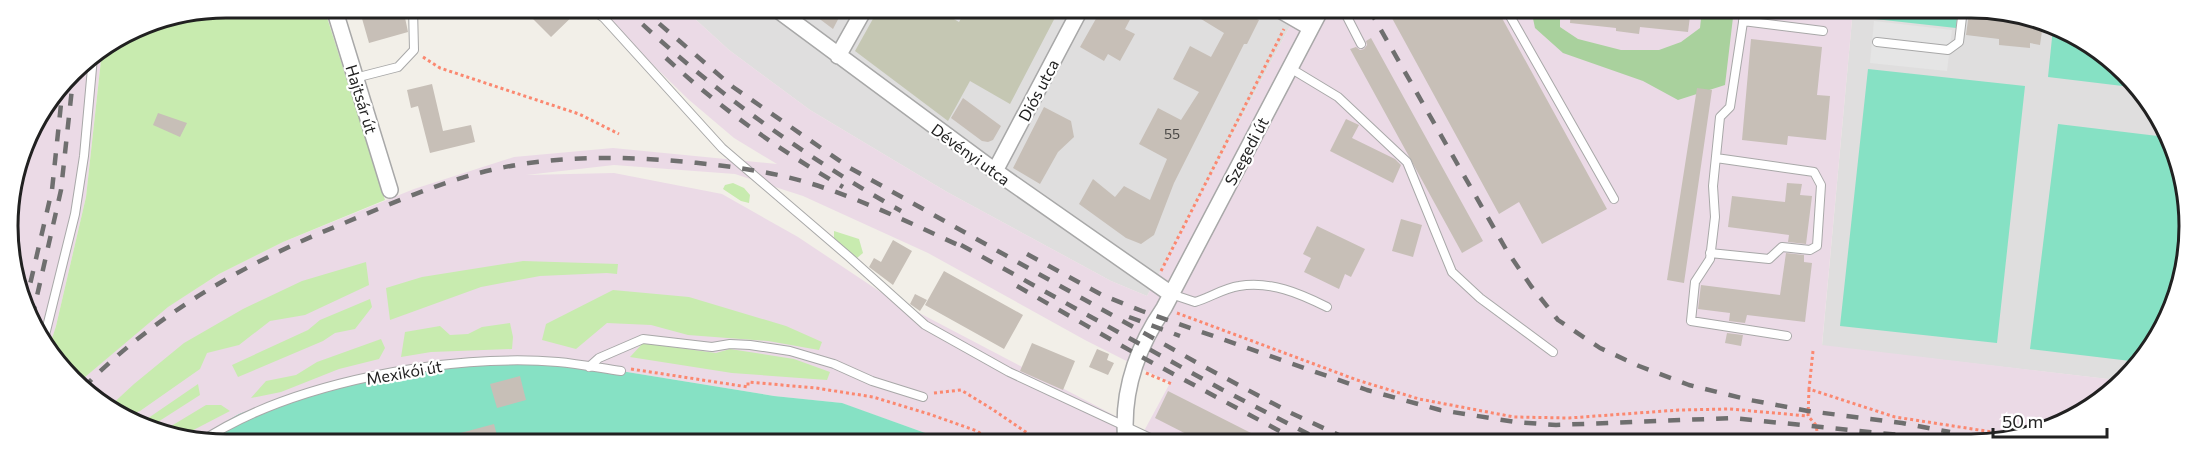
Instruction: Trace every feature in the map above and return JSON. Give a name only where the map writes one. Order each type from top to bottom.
[{"type":"street","name":"Hajtsár út","points":[[337,18],[390,190]]},
{"type":"street","name":"Dévényi utca","points":[[788,18],[995,171],[1171,294]]},
{"type":"street","points":[[838,56],[859,18]]},
{"type":"street","name":"Diós utca","points":[[995,171],[1076,18]]},
{"type":"street","points":[[1294,18],[1311,28]]},
{"type":"street","name":"Szegedi út","points":[[1125,434],[1128,387],[1142,345],[1164,308],[1316,18]]},
{"type":"lane","points":[[355,78],[398,67],[414,50],[413,18]]},
{"type":"lane","points":[[604,18],[722,148],[925,325],[1121,434]]},
{"type":"lane","points":[[1348,18],[1361,44]]},
{"type":"lane","points":[[1511,18],[1614,199]]},
{"type":"lane","points":[[1744,18],[1730,107],[1720,117],[1713,186],[1715,217],[1710,259],[1695,282],[1691,321],[1787,336]]},
{"type":"lane","points":[[1877,42],[1948,50],[1959,42],[1962,18]]},
{"type":"lane","points":[[1743,21],[1822,31]]},
{"type":"lane","points":[[46,330],[75,214],[84,156],[92,68]]},
{"type":"lane","points":[[1290,68],[1338,97],[1407,162],[1452,272],[1480,298],[1553,352]]},
{"type":"lane","points":[[1710,253],[1769,259],[1782,247],[1810,250],[1817,246],[1821,185],[1814,172],[1716,158]]},
{"type":"lane","points":[[1171,294],[1195,302],[1237,286],[1264,285],[1293,291],[1328,307]]},
{"type":"lane","points":[[589,367],[599,358],[643,339],[712,347],[730,344],[790,351],[834,364],[872,381],[923,398]]},
{"type":"lane","name":"Mexikói út","points":[[216,433],[243,417],[301,395],[354,381],[456,363],[510,360],[558,362],[621,371]]},
{"type":"path","points":[[1155,283],[1281,18]]},
{"type":"path","points":[[414,50],[440,68],[579,114],[619,134]]},
{"type":"path","points":[[1164,308],[1357,380],[1419,399],[1514,417],[1569,418],[1679,410],[1730,410],[1808,416]]},
{"type":"path","points":[[1813,351],[1808,416],[1816,425],[1817,434]]},
{"type":"path","points":[[621,371],[634,368],[748,387],[748,382],[816,388],[873,397],[981,434]]},
{"type":"path","points":[[1134,368],[1172,384]]},
{"type":"path","points":[[1809,389],[1895,417],[1995,432]]},
{"type":"path","points":[[923,398],[935,393],[961,390],[1029,434]]},
{"type":"shaded area","points":[[605,18],[694,18],[729,50],[810,110],[947,192],[1111,281],[1147,296],[1294,18],[1852,18],[1822,345],[2111,379],[2087,399],[2063,413],[2025,427],[1985,434],[928,434],[841,403],[774,396],[627,372],[239,414],[207,433],[185,430],[146,418],[110,399],[84,377],[164,309],[219,274],[283,242],[414,189],[514,157],[613,148],[777,164],[734,138],[688,99]],"holes":[[[614,165],[735,174],[803,196],[928,253],[1085,340],[1170,383],[1144,431],[885,295],[798,237],[722,194],[614,173],[526,175]]]},
{"type":"shaded area","points":[[694,18],[1294,18],[1147,296],[1111,281],[947,192],[810,110],[729,50]]},
{"type":"shaded area","points":[[873,18],[952,18],[959,22],[961,18],[1055,18],[1010,104],[970,81],[948,121],[855,51]]},
{"type":"shaded area","points":[[1852,18],[1971,18],[2012,22],[2038,29],[2075,46],[2098,61],[2136,99],[2158,134],[2172,172],[2179,212],[2179,240],[2172,280],[2163,306],[2136,353],[2111,379],[1822,346]]},
{"type":"shaded area","points":[[1874,21],[1952,30],[1947,71],[1870,63]]},
{"type":"shaded area","points":[[101,60],[86,197],[52,340],[39,318],[25,280],[18,240],[18,212],[22,185],[34,146],[53,110],[79,79]]},
{"type":"green space","points":[[212,18],[327,18],[385,200],[283,242],[219,274],[168,307],[85,378],[52,340],[86,197],[101,60],[110,53],[146,34],[185,22]]},
{"type":"green space","points":[[1533,18],[1560,18],[1560,27],[1578,39],[1621,50],[1659,50],[1681,42],[1700,28],[1701,18],[1733,18],[1725,85],[1678,100],[1643,81],[1563,53],[1535,28]]},
{"type":"green space","points":[[1875,18],[1957,18],[1956,28]]},
{"type":"green space","points":[[2052,35],[2098,61],[2124,86],[2048,77]]},
{"type":"green space","points":[[1868,69],[2025,86],[1997,343],[1840,326]]},
{"type":"green space","points":[[2058,124],[2159,136],[2175,185],[2179,212],[2179,240],[2168,293],[2151,330],[2129,361],[2030,349]]},
{"type":"green space","points":[[733,183],[744,188],[750,195],[749,203],[741,201],[723,189],[725,185]]},
{"type":"green space","points":[[834,231],[859,239],[863,253],[857,258],[834,238]]},
{"type":"green space","points":[[523,261],[618,264],[617,274],[540,276],[481,287],[390,320],[386,288],[422,277]]},
{"type":"green space","points":[[366,262],[369,285],[305,315],[270,321],[239,345],[207,353],[200,369],[140,411],[135,413],[115,402],[184,343],[243,309],[302,281]]},
{"type":"green space","points":[[613,290],[689,297],[786,326],[822,342],[819,350],[768,341],[688,335],[651,325],[607,323],[576,349],[542,340],[546,324]]},
{"type":"green space","points":[[370,299],[372,307],[355,329],[335,333],[323,341],[238,377],[232,365],[308,330],[320,320]]},
{"type":"green space","points":[[510,323],[513,337],[512,349],[431,352],[401,357],[405,332],[440,326],[450,335],[468,334],[482,327]]},
{"type":"green space","points":[[381,339],[385,348],[379,359],[339,369],[281,392],[251,398],[266,381],[296,375],[317,362]]},
{"type":"green space","points":[[643,343],[716,353],[730,349],[794,359],[830,372],[827,380],[732,373],[630,357]]},
{"type":"green space","points":[[555,364],[627,372],[774,396],[842,403],[928,434],[207,433],[239,414],[296,393],[457,366]]},
{"type":"green space","points":[[198,384],[200,395],[157,422],[147,419]]},
{"type":"green space","points":[[206,405],[221,405],[230,411],[192,431],[171,426]]},
{"type":"building","points":[[362,18],[405,18],[408,32],[369,43]]},
{"type":"building","points":[[532,18],[571,18],[551,37]]},
{"type":"building","points":[[818,18],[839,18],[833,29]]},
{"type":"building","points":[[1096,18],[1131,18],[1125,29],[1135,34],[1120,61],[1108,54],[1104,61],[1080,47]]},
{"type":"building","points":[[1199,18],[1255,18],[1259,20],[1247,44],[1244,44],[1174,183],[1154,235],[1141,244],[1126,238],[1079,204],[1093,179],[1115,197],[1124,186],[1150,200],[1167,159],[1139,144],[1158,108],[1181,120],[1199,92],[1173,79],[1190,46],[1211,57],[1224,33]]},
{"type":"building","points":[[1392,18],[1502,18],[1607,209],[1542,244],[1519,202],[1499,214]]},
{"type":"building","points":[[1570,18],[1690,18],[1688,32],[1640,27],[1639,34],[1616,31],[1616,28],[1570,23]]},
{"type":"building","points":[[1968,18],[2012,22],[2042,31],[2040,45],[2030,43],[2030,48],[1999,45],[1999,39],[1966,35]]},
{"type":"building","points":[[1371,38],[1483,241],[1462,253],[1350,49],[1356,47],[1360,50],[1364,49],[1367,45],[1366,41]]},
{"type":"building","points":[[1751,39],[1822,47],[1817,95],[1830,96],[1826,140],[1788,136],[1787,145],[1742,140]]},
{"type":"building","points":[[432,84],[443,131],[471,125],[475,142],[430,153],[418,106],[411,108],[407,90]]},
{"type":"building","points":[[1697,88],[1712,90],[1684,283],[1667,280]]},
{"type":"building","points":[[963,98],[1001,126],[993,140],[982,141],[951,118]]},
{"type":"building","points":[[1044,107],[1071,121],[1074,137],[1058,152],[1040,184],[1013,168]]},
{"type":"building","points":[[158,113],[187,123],[180,137],[153,125]]},
{"type":"building","points":[[1346,119],[1359,125],[1352,138],[1395,159],[1401,165],[1393,183],[1330,151]]},
{"type":"building","points":[[1787,183],[1802,184],[1800,195],[1812,196],[1806,244],[1788,242],[1789,235],[1728,227],[1732,196],[1785,202]]},
{"type":"building","points":[[1401,219],[1422,225],[1413,257],[1392,251]]},
{"type":"building","points":[[1317,226],[1365,249],[1351,277],[1345,274],[1339,289],[1304,272],[1311,258],[1303,254]]},
{"type":"building","points":[[893,240],[912,251],[893,285],[869,267],[874,258],[881,262]]},
{"type":"building","points":[[1786,253],[1804,255],[1804,262],[1812,263],[1805,322],[1747,315],[1745,323],[1729,321],[1730,313],[1698,309],[1701,285],[1780,295]]},
{"type":"building","points":[[944,271],[1023,315],[1004,349],[925,305]]},
{"type":"building","points":[[915,294],[927,300],[920,311],[910,304]]},
{"type":"building","points":[[1727,333],[1743,335],[1741,346],[1725,343]]},
{"type":"building","points":[[1032,343],[1075,361],[1063,390],[1020,371]]},
{"type":"building","points":[[1097,349],[1109,354],[1107,360],[1114,363],[1108,375],[1089,367]]},
{"type":"building","points":[[520,376],[526,400],[497,408],[490,384]]},
{"type":"building","points":[[1168,391],[1253,434],[1186,434],[1155,418]]},
{"type":"building","points":[[494,424],[497,434],[457,434]]},
{"type":"railway","points":[[636,18],[689,65],[791,143],[901,211]]},
{"type":"railway","points":[[653,18],[733,87],[850,168],[1201,365],[1291,413],[1336,434]]},
{"type":"railway","points":[[1374,18],[1507,251],[1558,320],[1600,348],[1689,385],[1808,411],[1902,423],[1950,432]]},
{"type":"railway","points":[[666,58],[707,94],[751,127],[843,187]]},
{"type":"railway","points":[[35,307],[61,190],[72,87]]},
{"type":"railway","points":[[28,291],[52,190],[61,100]]},
{"type":"railway","points":[[89,382],[111,361],[172,313],[237,273],[306,239],[415,194],[472,175],[515,165],[564,159],[639,159],[733,167],[763,172],[792,178],[847,196],[967,249]]},
{"type":"railway","points":[[961,245],[1221,389],[1309,434]]},
{"type":"railway","points":[[1027,254],[1102,295],[1142,311],[1367,390],[1440,410],[1515,422],[1556,425],[1733,418],[1889,434]]},
{"type":"railway","points":[[1017,286],[1138,355],[1285,434]]},
{"type":"railway","points":[[1129,317],[1180,336]]}]
